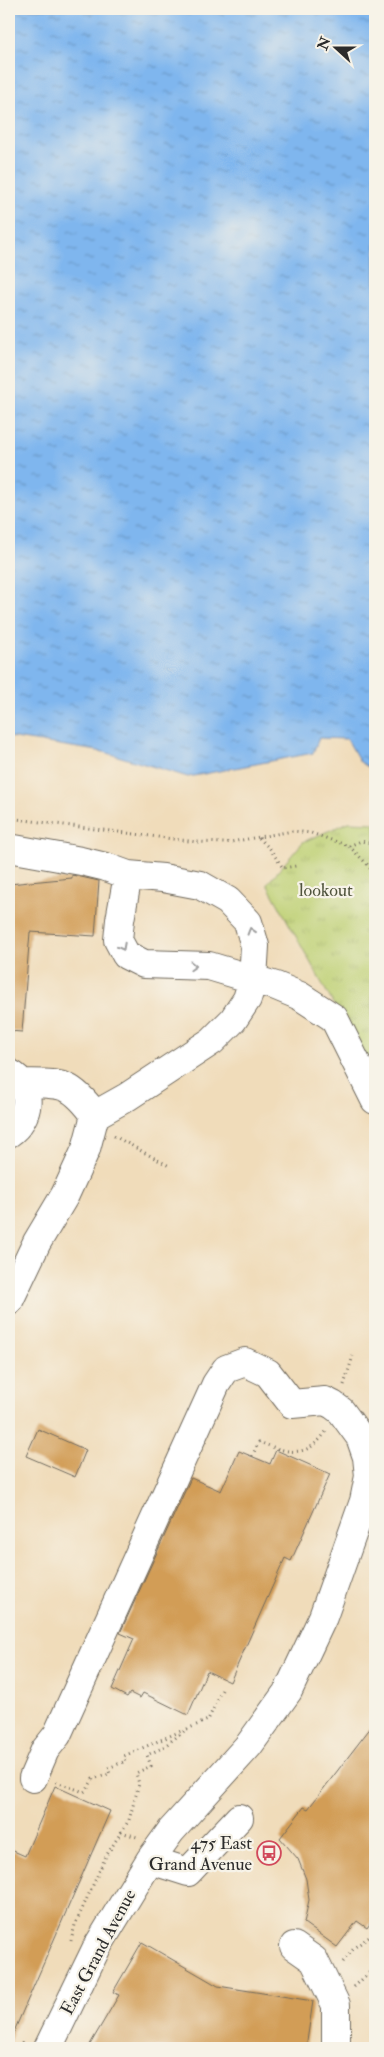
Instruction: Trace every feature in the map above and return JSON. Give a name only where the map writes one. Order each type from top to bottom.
[{"type":"street","points":[[9,848],[106,866],[128,875],[163,878],[200,885],[228,901],[248,922],[255,946],[253,979],[248,998],[233,1020],[212,1041],[127,1098],[95,1115],[86,1149],[65,1195],[36,1242],[9,1301]]},
{"type":"street","points":[[128,875],[118,940],[126,955],[144,964],[209,966],[276,986],[300,996],[334,1018],[375,1100]]},
{"type":"street","points":[[15,1078],[62,1084],[82,1098],[95,1115]]},
{"type":"street","points":[[9,1133],[22,1120],[26,1111],[27,1101],[15,1078]]},
{"type":"street","name":"East Grand Avenue","points":[[33,1778],[45,1750],[57,1735],[216,1384],[226,1369],[245,1362],[268,1373],[292,1404],[325,1401],[341,1411],[371,1454],[364,1501],[323,1617],[288,1691],[249,1745],[171,1831],[150,1860],[97,1947],[48,2048]]},
{"type":"street","points":[[150,1860],[188,1872],[239,1818]]},
{"type":"street","points":[[294,1946],[314,1960],[336,2005],[336,2048]]},
{"type":"path","points":[[9,818],[197,842],[225,843],[293,831],[312,833],[349,846],[368,865],[375,876]]},
{"type":"path","points":[[259,837],[283,868],[296,866]]},
{"type":"path","points":[[349,846],[361,841],[375,844]]},
{"type":"path","points":[[113,1136],[171,1167]]},
{"type":"path","points":[[252,1456],[260,1442],[286,1452],[306,1450],[319,1442],[330,1425]]},
{"type":"path","points":[[62,1784],[84,1792],[88,1790],[93,1779],[110,1774],[108,1768],[126,1761],[124,1756],[208,1720],[222,1690]]},
{"type":"path","points":[[75,1925],[106,1856],[129,1820],[140,1784],[136,1772],[151,1766],[147,1754],[162,1748],[187,1729]]},
{"type":"path","points":[[319,1970],[341,1963],[355,1946],[375,1933]]},
{"type":"path","points":[[370,1972],[375,1973]]},
{"type":"green space","name":"lookout","points":[[349,822],[375,823],[375,946],[372,949],[372,1013],[375,1026],[375,1053],[366,1063],[267,884],[303,842]]},
{"type":"water","points":[[9,9],[375,9],[375,771],[360,762],[347,739],[319,738],[313,753],[188,777],[104,752],[9,737]]},
{"type":"building","points":[[72,875],[99,881],[95,936],[30,932],[22,1032],[9,1031],[9,884],[72,878]]},
{"type":"building","points":[[38,1429],[86,1450],[75,1477],[26,1456]]},
{"type":"building","points":[[276,1450],[330,1474],[291,1561],[285,1558],[230,1682],[207,1671],[188,1715],[143,1693],[140,1698],[130,1693],[127,1697],[112,1689],[134,1639],[120,1633],[191,1478],[221,1491],[239,1451],[270,1464]]},
{"type":"building","points":[[375,1722],[375,1917],[367,1928],[357,1921],[337,1947],[304,1923],[309,1900],[306,1879],[298,1859],[280,1838],[304,1807],[308,1809]]},
{"type":"building","points":[[55,1786],[110,1811],[9,2043],[9,1849],[25,1856]]},
{"type":"building","points":[[142,1942],[218,1986],[313,2001],[306,2048],[88,2048],[119,1995],[113,1992]]},
{"type":"place","name":"475 East Grand Avenue","points":[[269,1853]]}]
